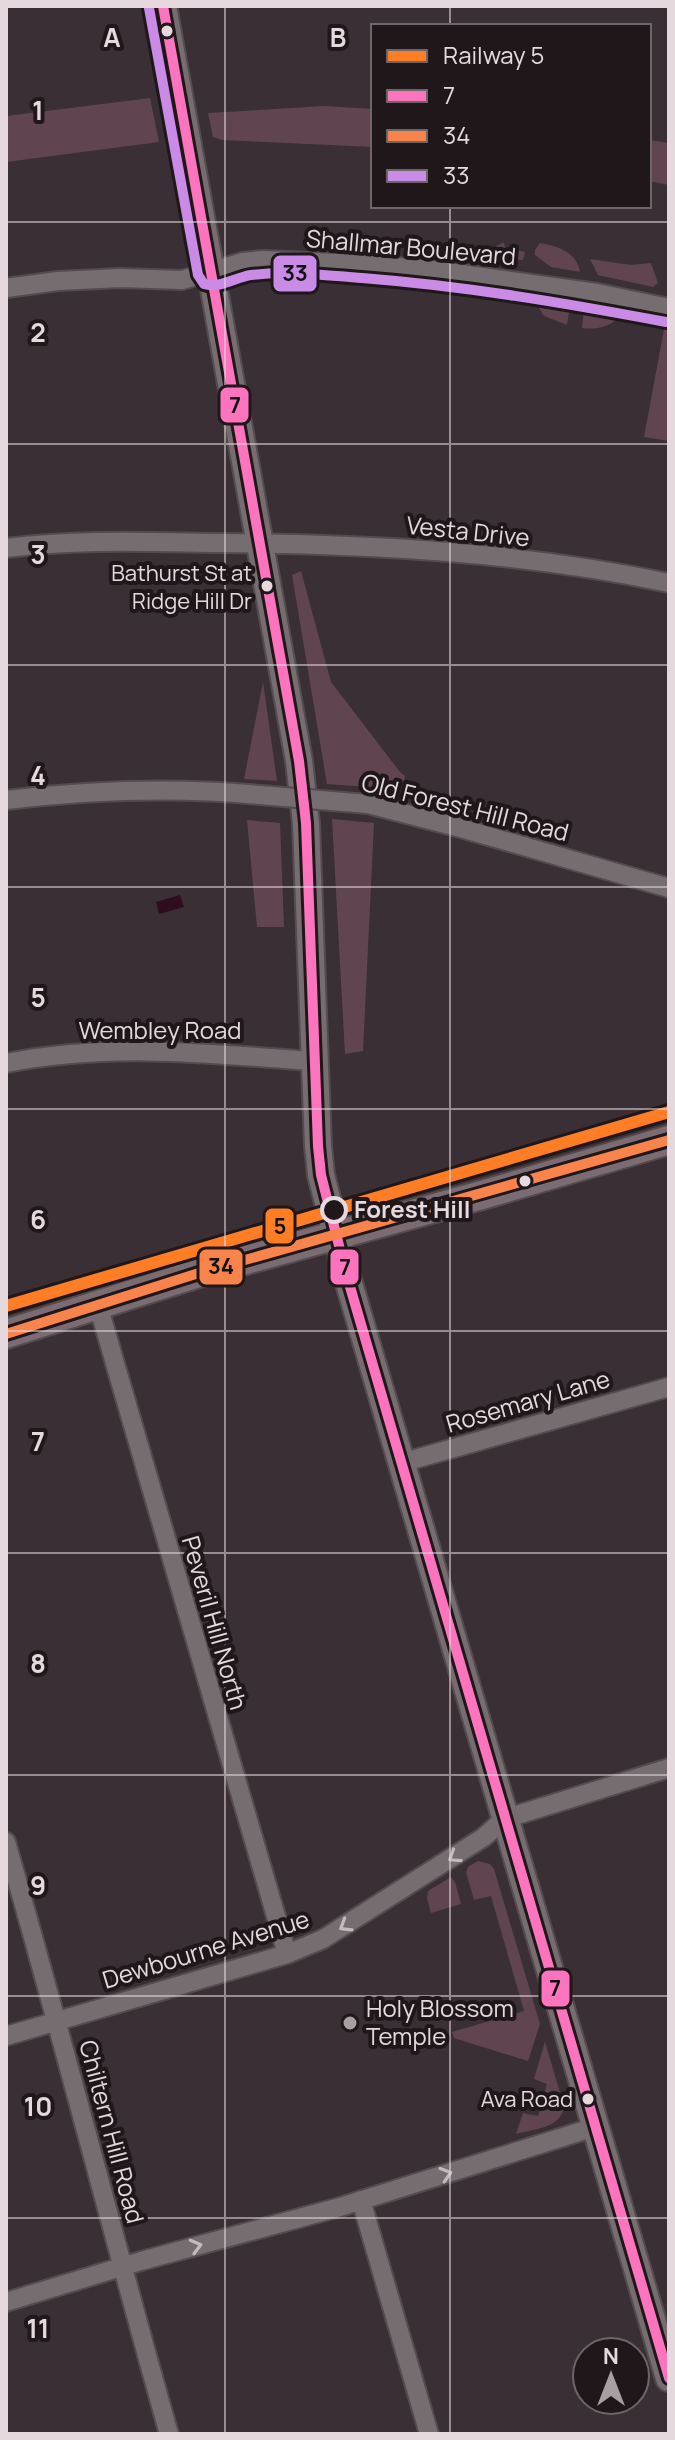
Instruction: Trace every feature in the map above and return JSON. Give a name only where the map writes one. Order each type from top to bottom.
[{"type":"main road","points":[[163,6],[299,761],[306,823],[321,1175],[401,1463],[595,2127],[662,2328],[669,2378]]},
{"type":"main road","points":[[6,1334],[199,1273],[669,1140]]},
{"type":"street","name":"Shallmar Boulevard","points":[[6,288],[58,281],[120,278],[182,280],[243,262],[263,260],[363,264],[522,281],[669,308]]},
{"type":"street","name":"Vesta Drive","points":[[6,548],[95,541],[420,549],[556,565],[669,583]]},
{"type":"street","name":"Old Forest Hill Road","points":[[6,800],[122,790],[260,795],[368,804],[669,888]]},
{"type":"street","name":"Wembley Road","points":[[6,1063],[104,1051],[217,1052],[314,1061]]},
{"type":"street","name":"Peveril Hill North","points":[[98,1305],[287,1954]]},
{"type":"street","name":"Rosemary Lane","points":[[401,1463],[669,1387]]},
{"type":"street","name":"Dewbourne Avenue","points":[[6,2036],[287,1954],[328,1937],[484,1837],[504,1819],[669,1768]]},
{"type":"street","name":"Chiltern Hill Road","points":[[6,1842],[169,2434]]},
{"type":"street","points":[[6,2302],[361,2200],[595,2127]]},
{"type":"street","points":[[361,2200],[429,2434]]},
{"type":"shaded area","points":[[150,98],[159,142],[6,162],[6,116]]},
{"type":"shaded area","points":[[325,106],[371,109],[371,147],[222,140],[213,137],[208,113]]},
{"type":"shaded area","points":[[651,140],[669,143],[669,185],[651,181]]},
{"type":"shaded area","points":[[352,236],[378,239],[375,248],[344,247],[346,240]]},
{"type":"shaded area","points":[[504,242],[505,248],[525,252],[523,260],[485,259],[487,251]]},
{"type":"shaded area","points":[[540,243],[571,255],[580,272],[551,267],[535,255]]},
{"type":"shaded area","points":[[590,259],[631,265],[651,263],[658,283],[653,287],[598,275]]},
{"type":"shaded area","points":[[534,300],[570,306],[567,325],[544,316]]},
{"type":"shaded area","points":[[584,308],[621,315],[603,327],[582,328]]},
{"type":"shaded area","points":[[665,324],[669,325],[669,441],[644,437]]},
{"type":"shaded area","points":[[301,571],[331,682],[405,776],[402,795],[368,787],[327,784],[292,575]]},
{"type":"shaded area","points":[[263,682],[277,781],[244,779]]},
{"type":"shaded area","points":[[332,819],[374,823],[363,1051],[345,1054]]},
{"type":"shaded area","points":[[247,820],[280,823],[284,927],[257,927]]},
{"type":"shaded area","points":[[180,895],[184,907],[159,914],[156,902]]},
{"type":"shaded area","points":[[478,1861],[490,1864],[494,1869],[540,2024],[528,2061],[454,2038],[452,2032],[524,2011],[491,1896],[474,1900],[466,1872]]},
{"type":"shaded area","points":[[451,1877],[461,1904],[431,1913],[428,1891]]},
{"type":"shaded area","points":[[545,2042],[564,2106],[562,2113],[553,2123],[516,2134],[523,2113],[538,2116],[547,2084],[534,2079]]},
{"type":"rail line","name":"5","points":[[6,1306],[669,1112]]},
{"type":"transit line","name":"7","points":[[163,6],[299,761],[306,823],[321,1175],[346,1273],[669,2378]]},
{"type":"transit line","name":"33","points":[[149,8],[198,275],[204,284],[216,285],[245,276],[292,273],[400,281],[477,290],[666,322]]},
{"type":"transit line","name":"34","points":[[6,1334],[199,1273],[669,1140]]},
{"type":"place","name":"Bathurst St at Ridge Hill Dr","points":[[267,586]]},
{"type":"place","name":"Forest Hill","points":[[334,1210]]},
{"type":"place","name":"Holy Blossom Temple","points":[[350,2023]]},
{"type":"place","name":"Ava Road","points":[[588,2099]]}]
